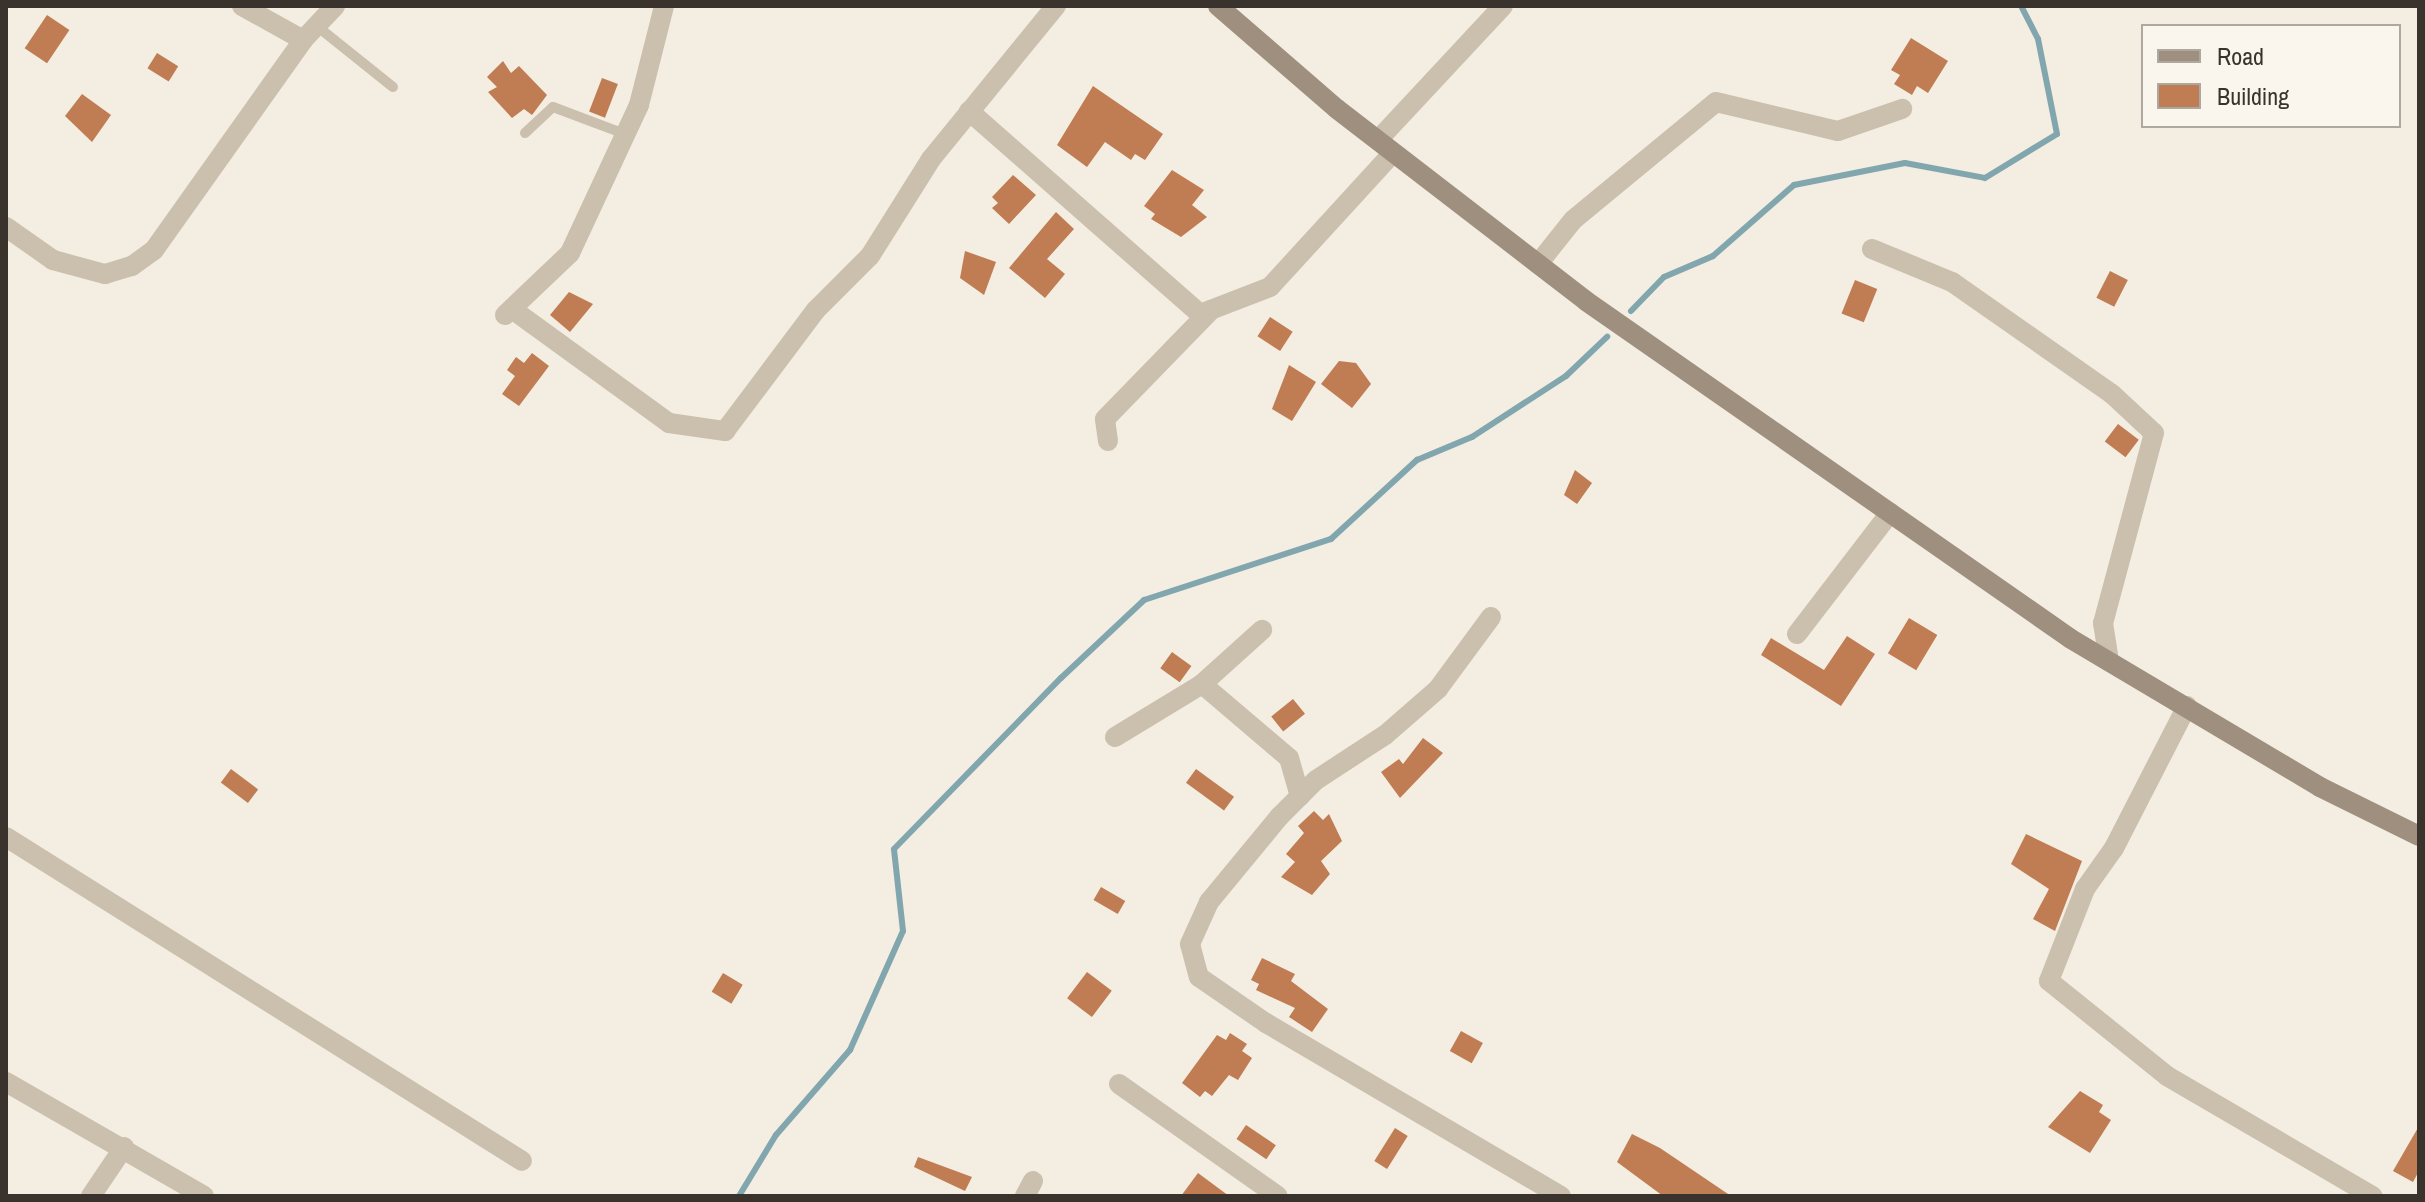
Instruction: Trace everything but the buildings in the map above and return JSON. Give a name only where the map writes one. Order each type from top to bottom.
[{"type":"street","points":[[242,6],[311,33]]},
{"type":"street","points":[[6,227],[53,260],[105,274],[132,266],[154,250],[311,33],[335,6]]},
{"type":"street","points":[[664,6],[658,47],[625,134],[570,253],[507,313],[669,423],[725,431],[816,310],[870,256],[969,111],[1056,6]]},
{"type":"street","points":[[1218,6],[1386,146],[1538,264],[1890,513],[2109,662],[2320,787],[2419,836]]},
{"type":"street","points":[[969,111],[1200,314],[1270,287],[1503,6]]},
{"type":"street","points":[[1538,264],[1573,220],[1716,102],[1838,131],[1902,109]]},
{"type":"street","points":[[1872,249],[1952,282],[2112,394],[2154,433],[2103,623],[2109,662]]},
{"type":"street","points":[[1108,441],[1105,419],[1211,310]]},
{"type":"street","points":[[1797,634],[1890,513]]},
{"type":"street","points":[[1491,617],[1438,689],[1300,796],[1209,902],[1190,944],[1199,977],[1266,1023],[1561,1196]]},
{"type":"street","points":[[1115,737],[1202,684],[1262,630]]},
{"type":"street","points":[[1202,684],[1289,758],[1300,796]]},
{"type":"street","points":[[2187,706],[2114,848],[2085,889],[2049,981],[2167,1076],[2372,1196]]},
{"type":"street","points":[[6,837],[522,1161]]},
{"type":"street","points":[[6,1082],[124,1147],[204,1196]]},
{"type":"street","points":[[1119,1084],[1278,1196]]},
{"type":"street","points":[[91,1196],[124,1147]]},
{"type":"lane","points":[[311,33],[393,87]]},
{"type":"lane","points":[[525,133],[553,107],[625,134]]},
{"type":"waterway","points":[[1631,311],[1664,277],[1713,256],[1794,185],[1905,163],[1985,178],[2057,134],[2038,39],[2021,6]]},
{"type":"waterway","points":[[739,1196],[776,1135],[850,1050],[903,931],[894,849],[1061,678],[1144,600],[1331,539],[1417,460],[1472,437],[1566,376],[1607,337]]}]
